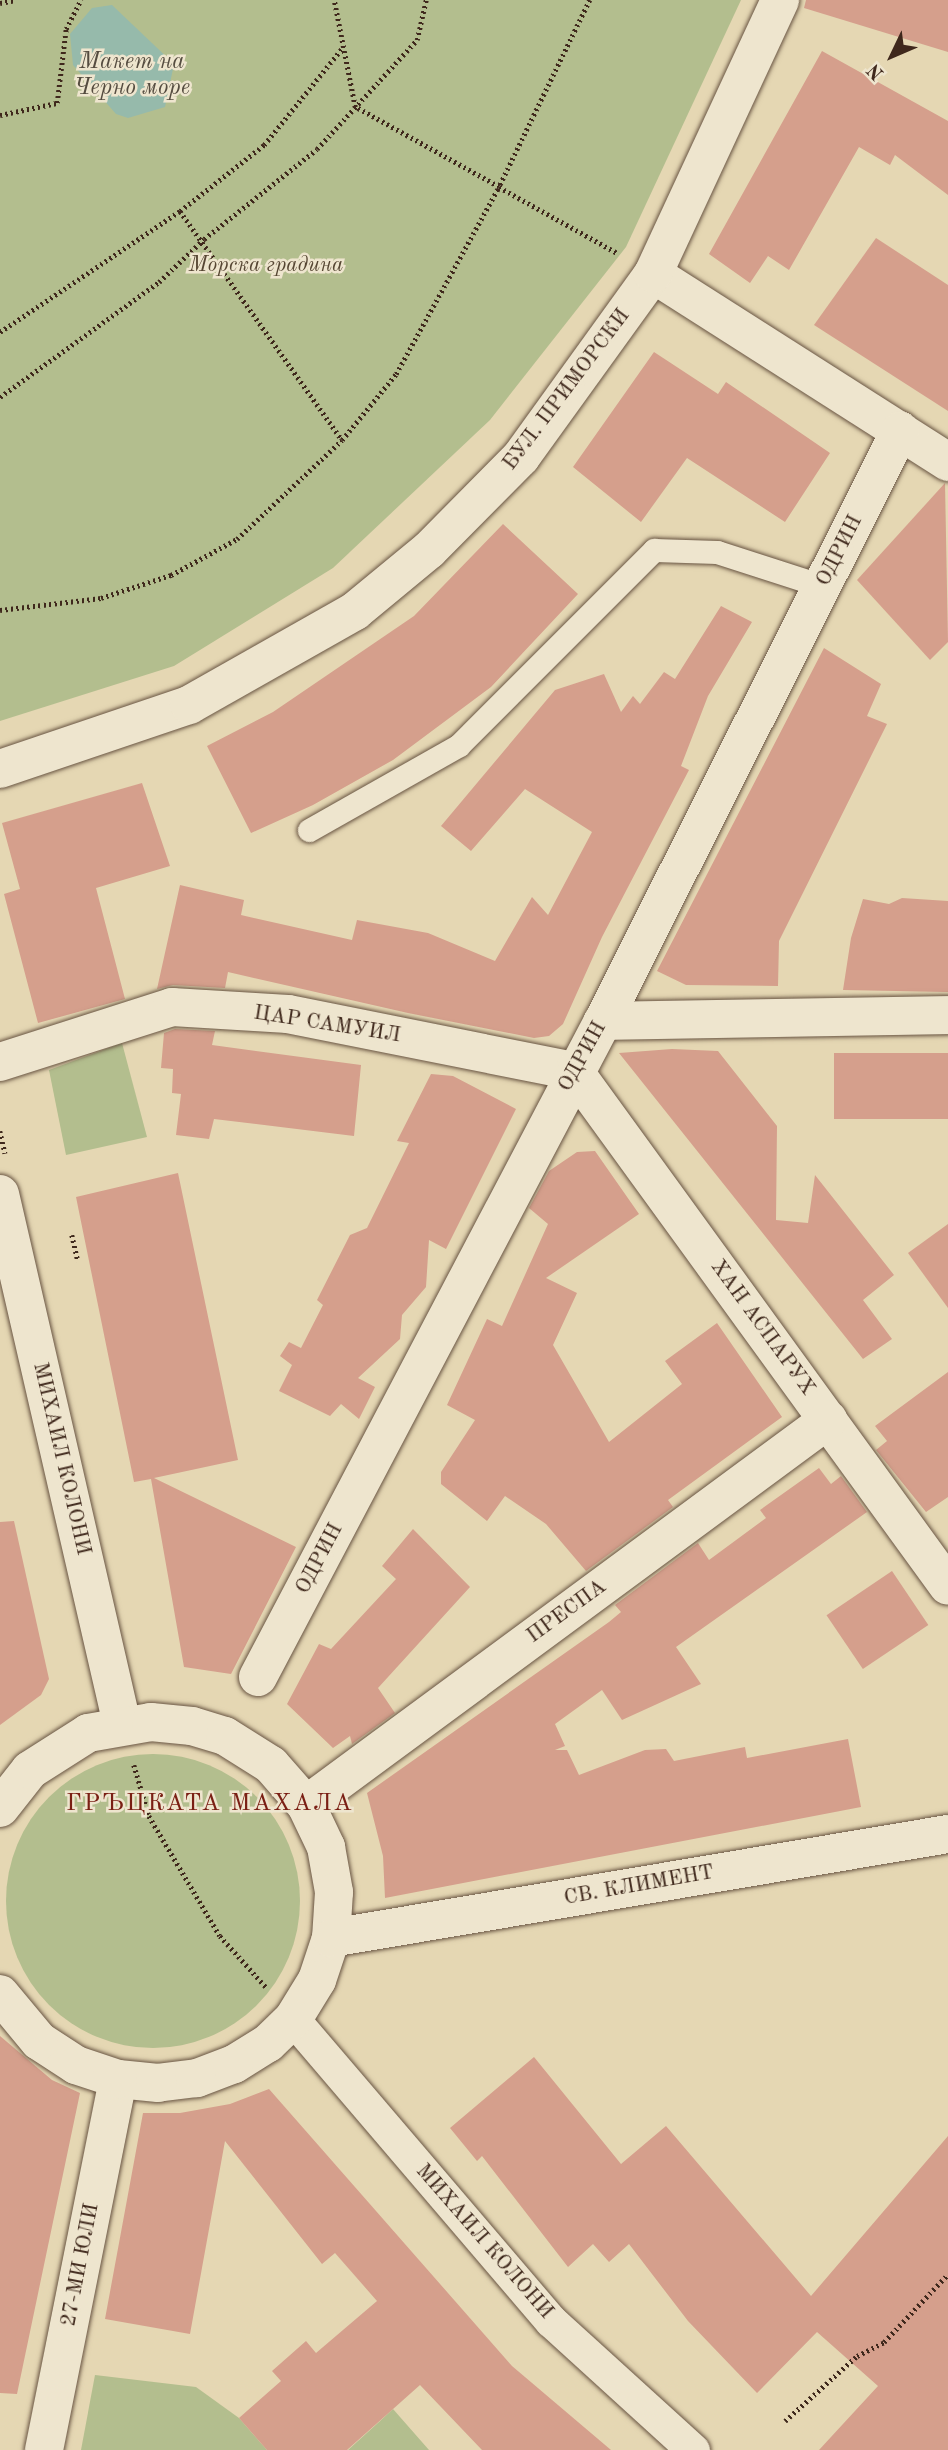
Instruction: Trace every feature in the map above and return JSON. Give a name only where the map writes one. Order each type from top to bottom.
[{"type":"street","name":"БУЛ. ПРИМОРСКИ","points":[[0,769],[189,705],[355,611],[429,550],[521,457],[653,274],[780,0]]},
{"type":"street","points":[[653,274],[948,462]]},
{"type":"street","name":"ОДРИН","points":[[258,1677],[575,1071],[604,1021],[900,431]]},
{"type":"street","name":"ЦАР САМУИЛ","points":[[0,1062],[172,1007],[288,1014],[575,1071]]},
{"type":"street","points":[[604,1021],[948,1016]]},
{"type":"street","name":"ХАН АСПАРУХ","points":[[575,1071],[828,1420],[936,1541],[948,1586]]},
{"type":"street","name":"МИХАИЛ КОЛОНИ","points":[[0,1194],[122,1724]]},
{"type":"street","name":"ПРЕСПА","points":[[306,1805],[828,1420]]},
{"type":"street","points":[[0,1808],[30,1770],[57,1749],[122,1724],[192,1726],[225,1736],[271,1765],[306,1805],[326,1847],[334,1892],[331,1938],[317,1980],[293,2018],[268,2043],[234,2064],[197,2077],[158,2082],[118,2079],[76,2065],[39,2041],[3,2007]]},
{"type":"street","name":"СВ. КЛИМЕНТ","points":[[331,1938],[948,1834]]},
{"type":"street","name":"МИХАИЛ КОЛОНИ","points":[[293,2018],[551,2321],[693,2450]]},
{"type":"street","name":"27-МИ ЮЛИ","points":[[44,2450],[118,2079]]},
{"type":"lane","points":[[309,830],[459,745],[654,550],[718,552],[822,586]]},
{"type":"path","points":[[0,3],[16,0]]},
{"type":"path","points":[[0,116],[57,103],[66,29],[81,0]]},
{"type":"path","points":[[334,0],[355,107],[653,274]]},
{"type":"path","points":[[0,397],[159,282],[204,239],[317,149],[417,40],[426,0]]},
{"type":"path","points":[[0,611],[101,598],[171,575],[237,539],[342,440],[396,374],[499,187],[590,0]]},
{"type":"path","points":[[0,332],[180,211],[264,145],[343,47]]},
{"type":"path","points":[[180,211],[204,239],[342,440]]},
{"type":"path","points":[[72,1235],[78,1261]]},
{"type":"path","points":[[122,1724],[149,1816],[220,1936],[293,2018]]},
{"type":"path","points":[[785,2421],[857,2356],[884,2342],[948,2274]]},
{"type":"green space","name":"Морска градина","points":[[0,0],[741,0],[626,247],[490,420],[333,568],[174,666],[0,721]]},
{"type":"green space","points":[[122,1043],[147,1137],[66,1155],[49,1070]]},
{"type":"green space","points":[[153,1754],[182,1757],[209,1765],[235,1779],[257,1797],[275,1819],[289,1845],[297,1872],[300,1901],[297,1930],[289,1957],[275,1983],[257,2005],[235,2023],[209,2037],[182,2045],[153,2048],[124,2045],[97,2037],[71,2023],[49,2005],[31,1983],[17,1957],[9,1930],[6,1901],[9,1872],[17,1845],[31,1819],[49,1797],[71,1779],[97,1765],[124,1757]]},
{"type":"green space","points":[[95,2375],[196,2387],[239,2418],[267,2450],[81,2450]]},
{"type":"green space","points":[[393,2409],[429,2450],[348,2450],[379,2422]]},
{"type":"water","name":"Макет на Черно море","points":[[112,5],[174,64],[165,107],[128,118],[116,114],[73,65],[70,34],[92,8]]},
{"type":"building","points":[[806,0],[948,0],[948,52],[804,8]]},
{"type":"building","points":[[822,51],[948,121],[948,195],[895,155],[890,165],[859,147],[789,270],[768,256],[750,283],[709,254]]},
{"type":"building","points":[[876,238],[948,285],[948,411],[814,325]]},
{"type":"building","points":[[654,352],[718,394],[726,382],[830,453],[785,522],[687,458],[641,522],[573,467]]},
{"type":"building","points":[[945,483],[948,642],[930,660],[857,580]]},
{"type":"building","points":[[503,524],[578,594],[491,687],[393,760],[313,805],[251,833],[207,746],[273,712],[414,616]]},
{"type":"building","points":[[721,606],[752,622],[708,696],[681,766],[689,770],[602,937],[563,1024],[549,1036],[534,1038],[408,1013],[228,972],[225,988],[173,985],[157,989],[180,885],[244,900],[241,915],[352,940],[357,920],[428,933],[495,961],[532,897],[548,915],[592,832],[525,789],[471,851],[441,826],[555,690],[604,674],[621,712],[633,696],[640,704],[664,672],[675,679]]},
{"type":"building","points":[[824,648],[881,684],[867,716],[887,724],[779,941],[778,986],[686,985],[657,971]]},
{"type":"building","points":[[142,783],[170,866],[96,888],[125,999],[38,1023],[4,894],[20,889],[2,823]]},
{"type":"building","points":[[902,898],[948,901],[948,992],[843,990],[851,938],[863,899],[889,904]]},
{"type":"building","points":[[175,1029],[215,1031],[212,1045],[361,1065],[354,1136],[214,1119],[209,1139],[176,1135],[181,1094],[172,1093],[173,1069],[161,1068],[164,1033]]},
{"type":"building","points":[[672,1049],[718,1051],[777,1126],[776,1220],[808,1223],[815,1175],[894,1275],[863,1300],[892,1339],[863,1359],[619,1053]]},
{"type":"building","points":[[834,1053],[948,1053],[948,1119],[834,1119]]},
{"type":"building","points":[[431,1074],[453,1076],[516,1109],[446,1249],[429,1240],[426,1287],[402,1315],[400,1339],[358,1378],[375,1387],[359,1419],[341,1404],[330,1416],[279,1391],[292,1365],[280,1356],[289,1342],[301,1348],[323,1305],[317,1300],[350,1235],[367,1228],[409,1143],[397,1141]]},
{"type":"building","points":[[595,1151],[639,1214],[546,1278],[577,1293],[553,1345],[609,1442],[682,1384],[665,1361],[717,1323],[782,1417],[668,1500],[673,1507],[586,1571],[546,1524],[505,1496],[487,1521],[441,1484],[441,1472],[475,1420],[447,1405],[487,1319],[502,1326],[548,1224],[529,1208],[549,1171],[577,1152]]},
{"type":"building","points":[[178,1173],[238,1460],[154,1478],[296,1547],[231,1674],[184,1667],[151,1479],[134,1482],[76,1197]]},
{"type":"building","points":[[948,1224],[948,1308],[908,1253]]},
{"type":"building","points":[[948,1372],[948,1497],[926,1512],[876,1450],[887,1441],[875,1426]]},
{"type":"building","points":[[819,1468],[831,1484],[841,1476],[867,1512],[676,1647],[701,1684],[622,1720],[602,1690],[555,1724],[565,1746],[555,1750],[567,1750],[579,1775],[645,1750],[666,1749],[674,1761],[745,1747],[747,1758],[848,1739],[861,1807],[385,1898],[383,1856],[367,1793],[609,1622],[621,1612],[615,1605],[698,1543],[709,1560],[766,1518],[760,1510]]},
{"type":"building","points":[[14,1521],[49,1679],[41,1695],[0,1725],[0,1522]]},
{"type":"building","points":[[413,1529],[470,1587],[378,1688],[395,1713],[352,1744],[350,1736],[333,1748],[287,1704],[319,1644],[331,1649],[396,1579],[382,1566]]},
{"type":"building","points":[[892,1571],[928,1625],[863,1669],[827,1615]]},
{"type":"building","points":[[0,2036],[52,2080],[80,2093],[17,2394],[0,2393]]},
{"type":"building","points":[[534,2057],[621,2164],[666,2126],[811,2296],[948,2136],[948,2450],[819,2450],[878,2386],[817,2332],[757,2393],[688,2321],[629,2244],[609,2262],[593,2244],[568,2267],[482,2156],[477,2161],[450,2128]]},
{"type":"building","points":[[269,2089],[512,2366],[611,2450],[482,2450],[420,2385],[347,2450],[267,2450],[239,2418],[281,2381],[272,2371],[306,2341],[316,2353],[377,2301],[335,2253],[322,2264],[225,2141],[190,2334],[105,2319],[143,2113],[180,2113],[230,2104]]},
{"type":"district","name":"ГРЪЦКАТА МАХАЛА","points":[[210,1805]]}]
